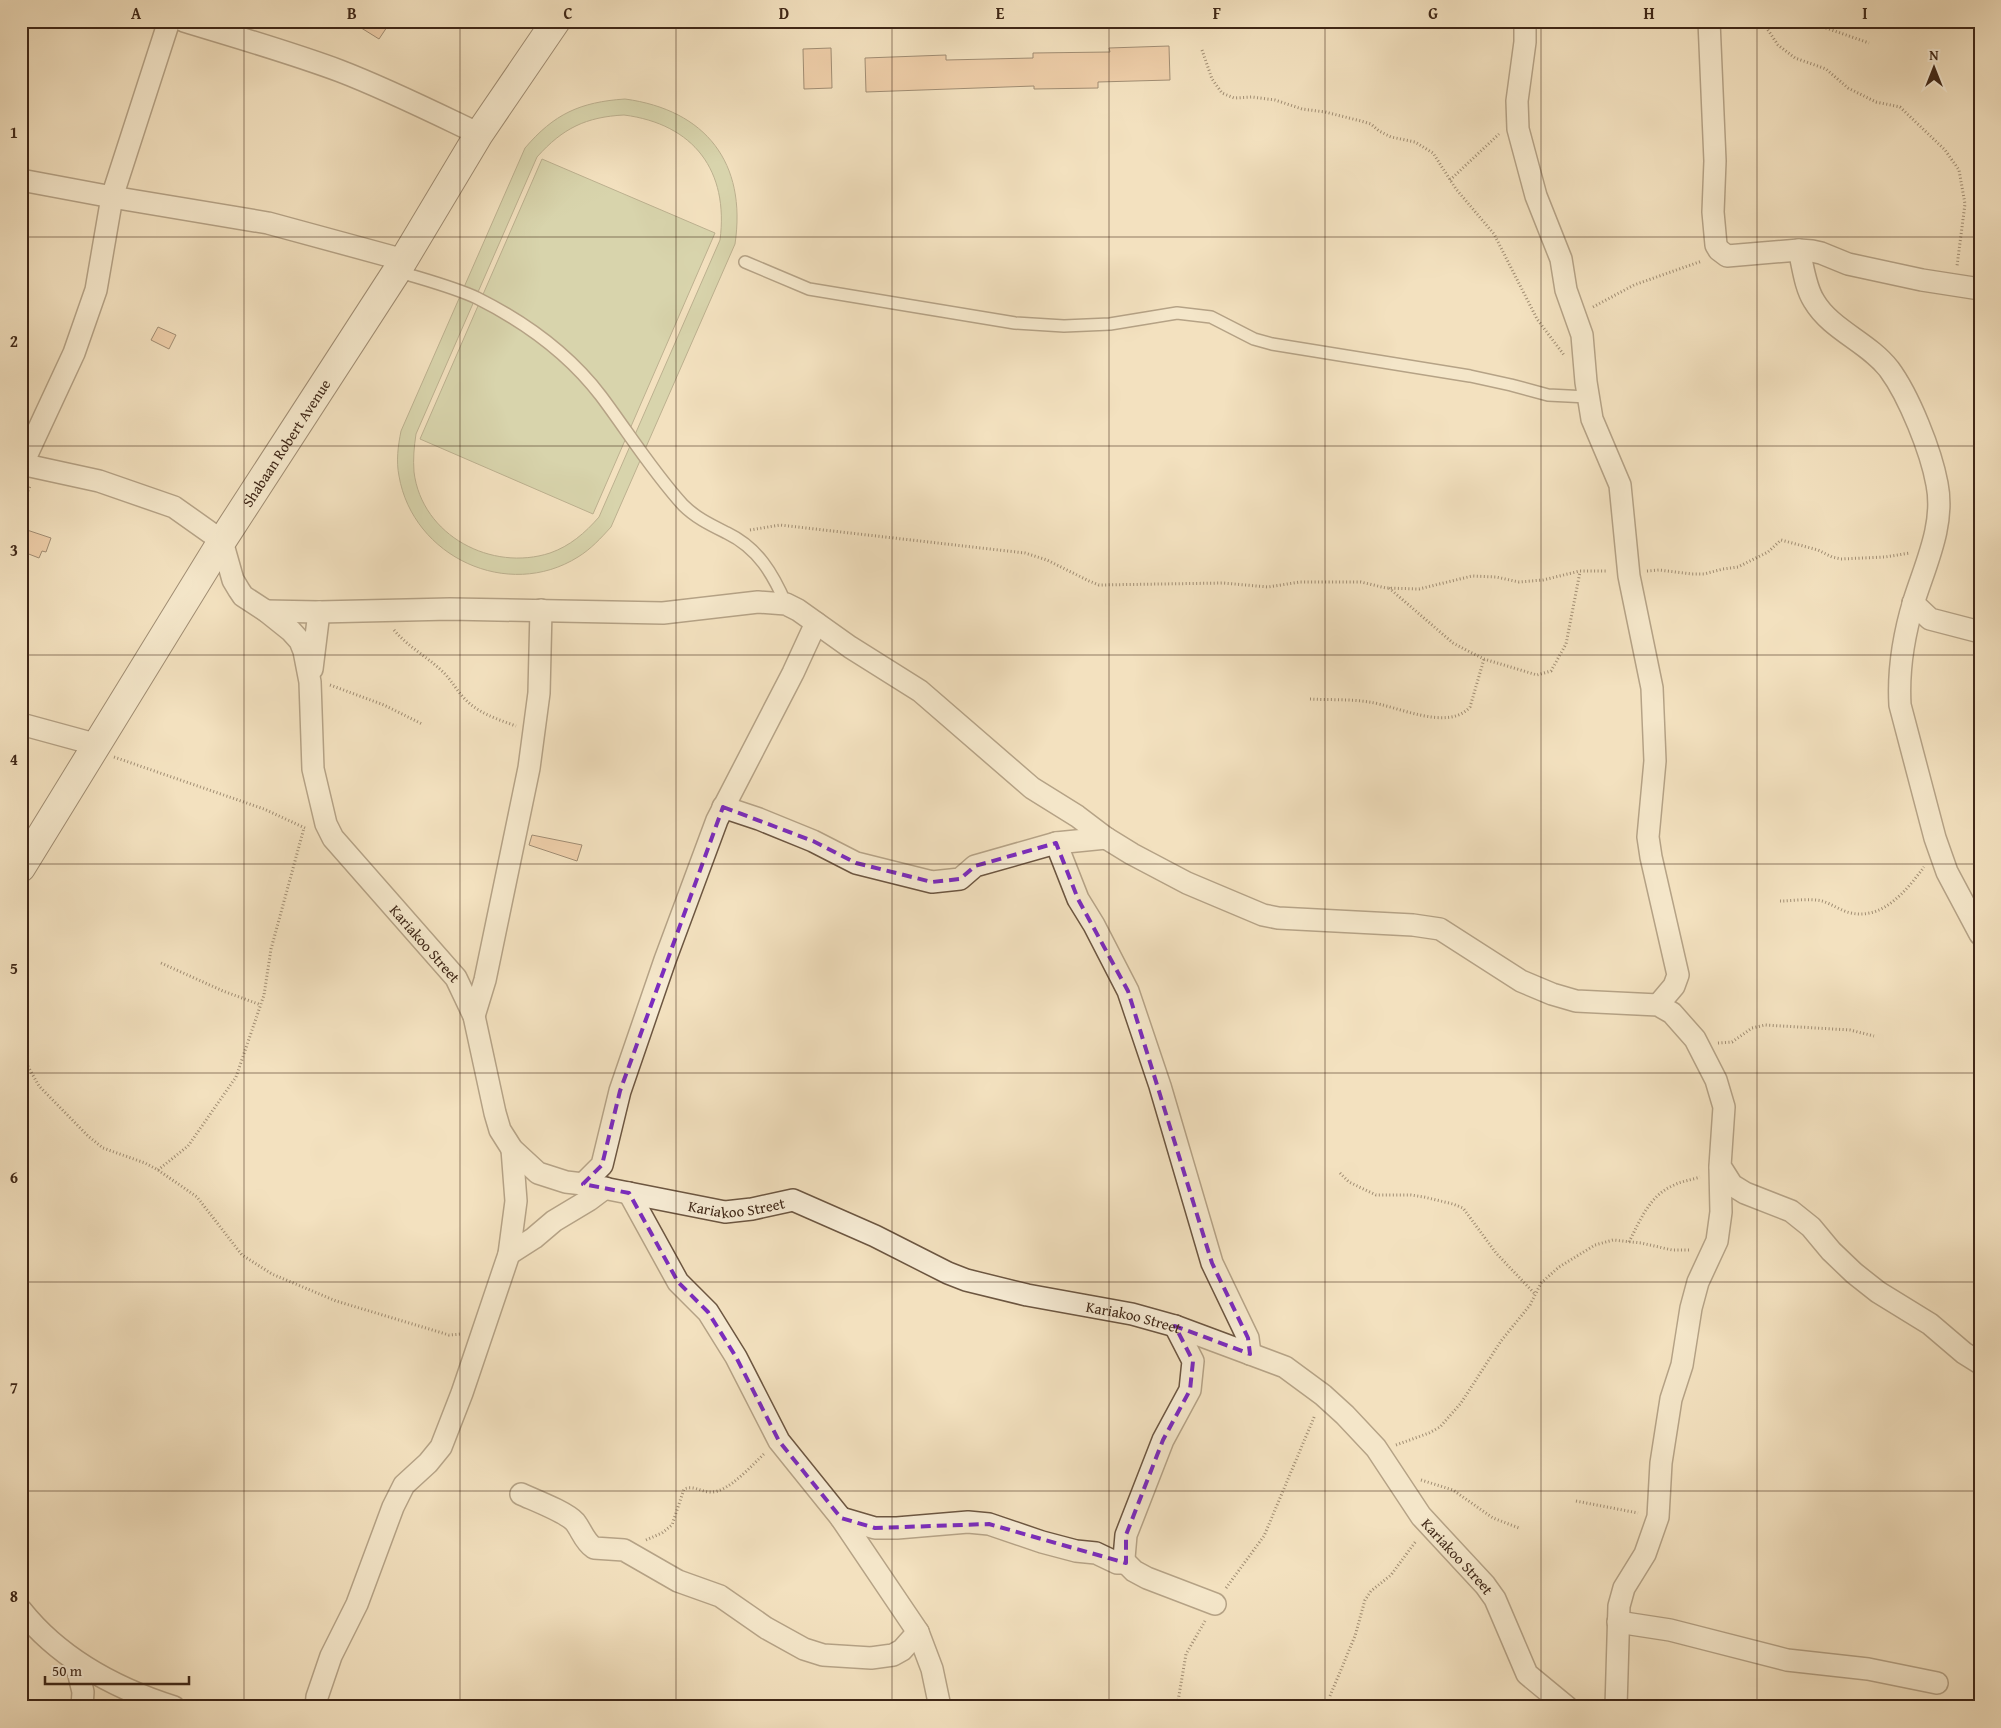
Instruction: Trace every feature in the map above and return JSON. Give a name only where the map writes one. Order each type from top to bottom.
[{"type":"street","points":[[169,21],[112,197],[96,290],[74,353],[22,464],[99,481],[174,507],[222,541]]},
{"type":"street","points":[[184,21],[341,72],[424,107],[478,134]]},
{"type":"street","name":"Shabaan Robert Avenue","points":[[21,868],[222,541],[401,266],[478,134],[556,21]]},
{"type":"street","points":[[1525,21],[1525,42],[1517,117],[1518,129],[1536,196],[1561,259],[1566,290],[1582,335],[1587,390],[1592,419],[1620,485],[1628,572],[1652,688],[1655,761],[1648,837],[1650,856],[1677,970],[1674,986],[1658,1005]]},
{"type":"street","points":[[1709,21],[1715,161],[1713,212],[1716,245],[1723,254],[1727,256],[1799,250],[1821,253],[1848,264],[1980,289]]},
{"type":"street","points":[[21,180],[268,223],[401,266]]},
{"type":"street","points":[[1799,250],[1814,301],[1827,318],[1867,348],[1889,370],[1911,408],[1934,467],[1938,485],[1939,511],[1934,539],[1913,603],[1902,649],[1899,684],[1900,705],[1935,838],[1947,872],[1980,934]]},
{"type":"street","name":"Kariakoo Street","points":[[222,541],[233,580],[238,590],[243,596],[291,631],[300,641],[304,651],[311,679],[313,769],[326,824],[333,838],[456,978],[474,1016],[494,1113],[500,1130],[512,1149],[538,1173],[566,1182],[725,1212],[752,1209],[793,1200],[876,1236],[948,1273],[966,1280],[1027,1295],[1132,1314],[1175,1326],[1285,1367],[1323,1395],[1379,1451],[1428,1524],[1485,1585],[1494,1600],[1527,1674],[1567,1707]]},
{"type":"street","points":[[266,611],[541,610],[663,613],[758,602],[786,604],[798,610],[920,692],[1032,788],[1132,854],[1187,883],[1262,915],[1300,921],[1413,925],[1440,929],[1521,981],[1552,994],[1584,1001],[1658,1005],[1672,1013],[1695,1038],[1716,1080],[1724,1107],[1720,1168],[1721,1212],[1717,1241],[1696,1291],[1684,1345],[1682,1365],[1671,1399],[1661,1463],[1658,1517],[1645,1554],[1624,1588],[1618,1606],[1616,1707]]},
{"type":"street","points":[[1913,603],[1930,619],[1980,632]]},
{"type":"street","points":[[474,1016],[485,980],[529,768],[539,693],[541,610]]},
{"type":"street","points":[[311,679],[319,612]]},
{"type":"street","points":[[583,1184],[602,1165],[620,1091],[665,960],[717,820],[793,673],[816,623]]},
{"type":"street","points":[[21,724],[96,748]]},
{"type":"street","points":[[723,807],[813,841],[856,863],[932,882],[960,878],[975,866],[1056,843],[1106,838]]},
{"type":"street","points":[[1056,843],[1078,899],[1128,991],[1160,1086],[1212,1263],[1246,1332],[1250,1354]]},
{"type":"street","points":[[316,1707],[331,1656],[357,1604],[396,1500],[404,1485],[428,1463],[445,1439],[490,1313],[509,1254],[516,1201],[512,1149]]},
{"type":"street","points":[[1720,1168],[1732,1186],[1791,1211],[1811,1227],[1831,1251],[1854,1273],[1878,1292],[1930,1324],[1964,1353],[1980,1363]]},
{"type":"street","points":[[509,1254],[605,1188]]},
{"type":"street","points":[[629,1193],[678,1282],[708,1312],[732,1349],[779,1441],[841,1518],[918,1632],[932,1669],[940,1707]]},
{"type":"street","points":[[1126,1564],[1126,1535],[1163,1440],[1190,1390],[1193,1361],[1175,1326]]},
{"type":"street","points":[[521,1494],[545,1504],[573,1520],[582,1535],[594,1548],[620,1550],[678,1581],[720,1596],[766,1628],[804,1649],[823,1655],[871,1658],[893,1655],[902,1650],[918,1632]]},
{"type":"street","points":[[841,1518],[875,1528],[968,1522],[989,1524],[1076,1551],[1096,1553],[1126,1564],[1134,1571],[1148,1578],[1215,1604]]},
{"type":"street","points":[[21,1610],[63,1653],[76,1663],[116,1685],[174,1707]]},
{"type":"street","points":[[1618,1622],[1670,1630],[1787,1660],[1868,1669],[1937,1683]]},
{"type":"street","points":[[76,1663],[83,1692],[82,1707]]},
{"type":"lane","points":[[745,262],[809,289],[1015,323],[1064,326],[1110,324],[1176,314],[1211,317],[1254,339],[1272,344],[1470,376],[1511,384],[1548,395],[1587,390]]},
{"type":"lane","points":[[401,266],[476,297],[536,333],[577,368],[600,395],[640,452],[684,506],[699,519],[749,546],[758,555],[776,581],[786,604]]},
{"type":"path","points":[[1762,21],[1778,45],[1795,58],[1826,69],[1848,88],[1876,102],[1900,107],[1944,150],[1959,170],[1965,204],[1955,285]]},
{"type":"path","points":[[1806,21],[1869,42]]},
{"type":"path","points":[[1202,50],[1212,78],[1222,93],[1234,98],[1252,97],[1275,100],[1302,110],[1324,112],[1371,124],[1379,132],[1391,137],[1415,142],[1434,153],[1450,180],[1494,234],[1537,319],[1587,390]]},
{"type":"path","points":[[1450,180],[1517,117]]},
{"type":"path","points":[[1575,317],[1634,285],[1723,254]]},
{"type":"path","points":[[727,533],[780,525],[1025,553],[1047,560],[1089,582],[1099,585],[1223,583],[1268,587],[1300,582],[1361,582],[1388,588],[1419,589],[1472,576],[1527,581],[1543,580],[1580,571],[1628,572],[1659,570],[1698,574],[1743,566],[1768,552],[1781,540],[1818,550],[1841,559],[1906,554],[1915,552],[1934,539]]},
{"type":"path","points":[[1388,588],[1453,643],[1484,659],[1537,675],[1551,671],[1566,644],[1580,571]]},
{"type":"path","points":[[378,610],[400,637],[445,673],[462,697],[474,707],[489,716],[534,733]]},
{"type":"path","points":[[1310,699],[1369,702],[1427,716],[1456,716],[1465,712],[1470,707],[1484,659]]},
{"type":"path","points":[[311,679],[384,704],[422,724]]},
{"type":"path","points":[[96,748],[264,809],[309,830]]},
{"type":"path","points":[[158,1170],[188,1146],[236,1077],[264,995],[271,949],[304,828]]},
{"type":"path","points":[[1780,901],[1823,902],[1850,913],[1864,914],[1874,912],[1890,903],[1913,882],[1926,864],[1935,838]]},
{"type":"path","points":[[161,963],[223,991],[260,1005]]},
{"type":"path","points":[[1695,1038],[1714,1042],[1732,1042],[1752,1028],[1765,1025],[1850,1030],[1874,1036]]},
{"type":"path","points":[[21,1054],[39,1086],[88,1136],[103,1148],[145,1163],[158,1170],[197,1197],[242,1255],[272,1274],[336,1302],[449,1335],[461,1334],[478,1325],[490,1313]]},
{"type":"path","points":[[1629,1242],[1652,1201],[1659,1193],[1675,1184],[1720,1168]]},
{"type":"path","points":[[1340,1173],[1350,1182],[1376,1195],[1417,1196],[1463,1208],[1496,1253],[1535,1294]]},
{"type":"path","points":[[1379,1451],[1429,1433],[1440,1427],[1461,1404],[1501,1341],[1530,1305],[1541,1283],[1559,1267],[1595,1245],[1613,1240],[1672,1250],[1714,1248]]},
{"type":"path","points":[[1177,1707],[1186,1654],[1215,1604],[1264,1536],[1323,1395]]},
{"type":"path","points":[[620,1550],[668,1530],[672,1525],[684,1489],[689,1487],[712,1492],[725,1488],[779,1441]]},
{"type":"path","points":[[1418,1478],[1453,1490],[1493,1518],[1519,1528]]},
{"type":"path","points":[[1576,1501],[1658,1517]]},
{"type":"path","points":[[1330,1696],[1355,1636],[1365,1600],[1371,1591],[1391,1575],[1428,1524]]},
{"type":"highlighted area","points":[[723,807],[813,841],[856,863],[932,882],[960,879],[975,866],[1056,843],[1078,899],[1128,991],[1212,1263],[1248,1338],[1250,1354],[1175,1326],[1193,1361],[1190,1390],[1163,1440],[1126,1535],[1126,1563],[989,1524],[875,1528],[841,1518],[779,1441],[736,1357],[708,1312],[678,1282],[629,1193],[583,1184],[602,1165],[620,1091]]},
{"type":"green space","points":[[625,99],[653,105],[678,115],[699,128],[715,145],[727,165],[734,189],[737,215],[735,244],[611,527],[583,554],[551,569],[522,574],[494,572],[467,563],[443,549],[423,529],[408,505],[399,476],[398,454],[401,431],[525,148],[558,118],[581,107]],"holes":[[[624,115],[649,120],[670,129],[688,140],[702,155],[712,172],[719,193],[721,215],[720,240],[599,517],[577,538],[564,547],[550,553],[528,558],[505,557],[484,553],[463,544],[445,531],[430,514],[420,495],[414,472],[416,434],[537,157],[566,131],[598,118]]]},
{"type":"green space","points":[[542,159],[715,233],[593,514],[420,439]]},
{"type":"building","points":[[350,21],[391,21],[379,39]]},
{"type":"building","points":[[1169,46],[1170,80],[1098,82],[1098,88],[1034,89],[1034,86],[866,92],[865,58],[946,55],[946,60],[1033,58],[1033,53],[1110,52],[1109,48]]},
{"type":"building","points":[[831,48],[832,88],[804,89],[803,49]]},
{"type":"building","points":[[158,327],[176,335],[169,349],[151,340]]},
{"type":"building","points":[[21,528],[51,538],[46,552],[42,551],[39,558],[21,551]]},
{"type":"building","points":[[532,835],[582,845],[577,861],[529,845]]}]
